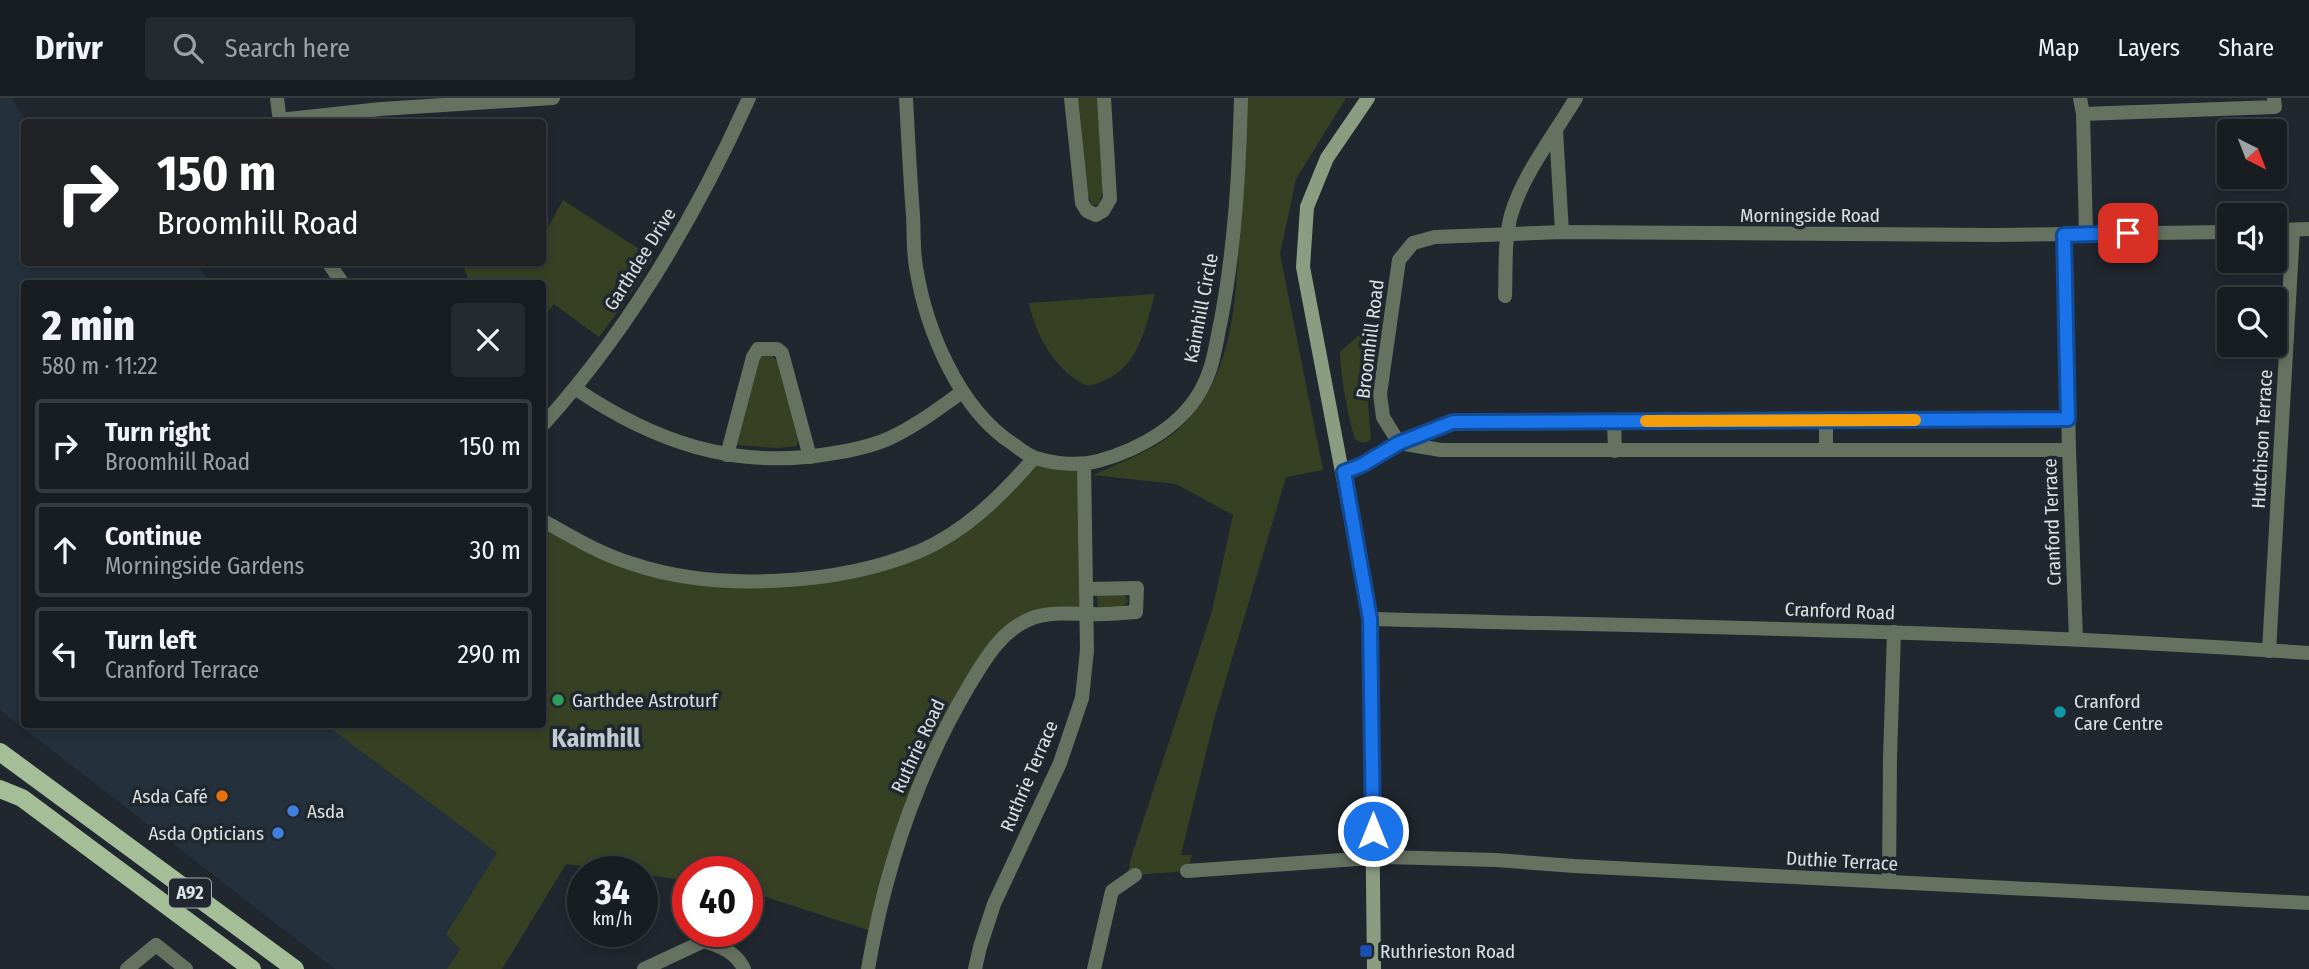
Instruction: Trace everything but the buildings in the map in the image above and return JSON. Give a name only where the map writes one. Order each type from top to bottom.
[{"type":"main road","name":"A92","points":[[0,752],[295,969]]},
{"type":"main road","name":"A92","points":[[0,789],[22,798],[252,969]]},
{"type":"street","points":[[277,98],[279,119]]},
{"type":"street","points":[[296,119],[381,109],[552,98]]},
{"type":"street","name":"Garthdee Drive","points":[[546,422],[576,389],[656,274],[706,188],[748,98]]},
{"type":"street","name":"Kaimhill Circle","points":[[906,98],[916,267],[923,299],[937,338],[962,392],[974,408],[1005,438],[1034,458],[1084,465],[1111,458],[1159,434],[1184,414],[1202,389],[1212,366],[1227,289],[1237,202],[1241,98]]},
{"type":"street","points":[[1071,98],[1082,204],[1087,211],[1096,215],[1103,211],[1110,199],[1104,98]]},
{"type":"street","points":[[1368,98],[1327,158],[1307,207],[1303,267],[1370,619],[1374,969]]},
{"type":"street","points":[[1505,296],[1511,215],[1540,152],[1576,98]]},
{"type":"street","points":[[2080,98],[2083,114],[2086,234]]},
{"type":"street","points":[[2083,114],[2275,107],[2274,98]]},
{"type":"street","points":[[1556,130],[1562,232]]},
{"type":"street","points":[[2287,230],[2309,229]]},
{"type":"street","name":"Hutchison Terrace","points":[[2269,651],[2293,230]]},
{"type":"street","name":"Morningside Road","points":[[1399,260],[1413,243],[1435,237],[1562,232],[2064,235],[2217,232]]},
{"type":"street","name":"Cranford Terrace","points":[[2064,235],[2076,639]]},
{"type":"street","name":"Broomhill Road","points":[[1399,260],[1380,394],[1383,417],[1399,443]]},
{"type":"street","points":[[727,455],[752,357],[758,349],[777,349],[782,353],[810,457]]},
{"type":"street","points":[[576,389],[613,414],[645,430],[727,455],[771,460],[859,449],[888,439],[917,424],[962,392]]},
{"type":"street","points":[[1344,472],[1362,465],[1399,443],[1453,422],[2068,419]]},
{"type":"street","points":[[1826,420],[1826,450]]},
{"type":"street","points":[[1614,422],[1615,451]]},
{"type":"street","points":[[1399,443],[1441,450],[2069,450]]},
{"type":"street","points":[[546,522],[591,548],[635,565],[678,575],[758,582],[813,577],[872,566],[921,550],[969,522],[1005,491],[1034,458]]},
{"type":"street","name":"Ruthrie Terrace","points":[[975,969],[979,947],[994,904],[1060,763],[1082,698],[1087,650],[1084,465]]},
{"type":"street","name":"Ruthrie Road","points":[[868,969],[874,932],[912,802],[957,705],[986,657],[1000,640],[1030,618],[1136,612],[1137,588],[1087,589]]},
{"type":"street","name":"Cranford Road","points":[[1370,619],[1894,632],[2076,639],[2309,653]]},
{"type":"street","points":[[1889,882],[1894,632]]},
{"type":"street","points":[[1187,871],[1373,858]]},
{"type":"street","name":"Duthie Terrace","points":[[1373,858],[1496,860],[2309,903]]},
{"type":"street","points":[[1094,969],[1112,891],[1135,875]]},
{"type":"street","points":[[644,969],[704,941],[726,948],[744,969]]},
{"type":"street","points":[[127,969],[156,945],[186,969]]},
{"type":"shaded area","points":[[0,98],[12,98],[23,119],[21,119],[21,266],[197,266],[209,280],[21,280],[21,726],[0,710]]},
{"type":"shaded area","points":[[23,728],[330,728],[497,853],[446,934],[460,948],[447,969],[335,969]]},
{"type":"green space","points":[[1077,98],[1098,98],[1105,183],[1099,204],[1092,205],[1084,185]]},
{"type":"green space","points":[[1247,98],[1346,98],[1296,179],[1280,254],[1323,470],[1286,477],[1215,716],[1181,855],[1192,855],[1187,871],[1135,875],[1127,879],[1130,861],[1212,611],[1233,515],[1176,484],[1093,475],[1165,440],[1185,423],[1202,402],[1215,378],[1231,325],[1235,297]]},
{"type":"green space","points":[[563,200],[653,258],[599,337],[554,304],[546,314],[546,280],[468,280],[464,266],[546,266],[546,231]]},
{"type":"green space","points":[[1155,294],[1141,339],[1128,363],[1104,381],[1088,386],[1066,372],[1049,352],[1042,341],[1029,303]]},
{"type":"green space","points":[[1374,322],[1367,392],[1371,440],[1363,443],[1355,439],[1352,429],[1343,385],[1340,352]]},
{"type":"green space","points":[[761,355],[771,355],[779,362],[798,437],[797,446],[777,448],[736,445],[755,360]]},
{"type":"green space","points":[[1034,458],[1084,465],[1087,614],[1047,615],[1000,640],[935,750],[874,932],[763,896],[763,856],[672,856],[672,879],[658,876],[658,856],[567,856],[567,864],[502,969],[447,969],[460,949],[446,934],[497,853],[330,728],[546,728],[546,521],[635,565],[758,582],[872,566],[969,521]]},
{"type":"green space","points":[[1124,594],[1128,601],[1123,607],[1098,609],[1097,595]]},
{"type":"slow traffic","points":[[1646,421],[1915,420]]},
{"type":"place","name":"Garthdee Astroturf","points":[[558,700]]},
{"type":"place","name":"Cranford Care Centre","points":[[2060,712]]},
{"type":"place","name":"Asda Café","points":[[222,796]]},
{"type":"place","name":"Asda","points":[[293,811]]},
{"type":"place","name":"Asda Opticians","points":[[278,833]]},
{"type":"place","name":"Ruthrieston Road","points":[[1366,951]]},
{"type":"district","name":"Kaimhill","points":[[596,738]]},
{"type":"route","points":[[1373,831],[1370,619],[1344,472],[1362,465],[1399,443],[1453,422],[2068,419],[2064,235],[2128,233]]}]
